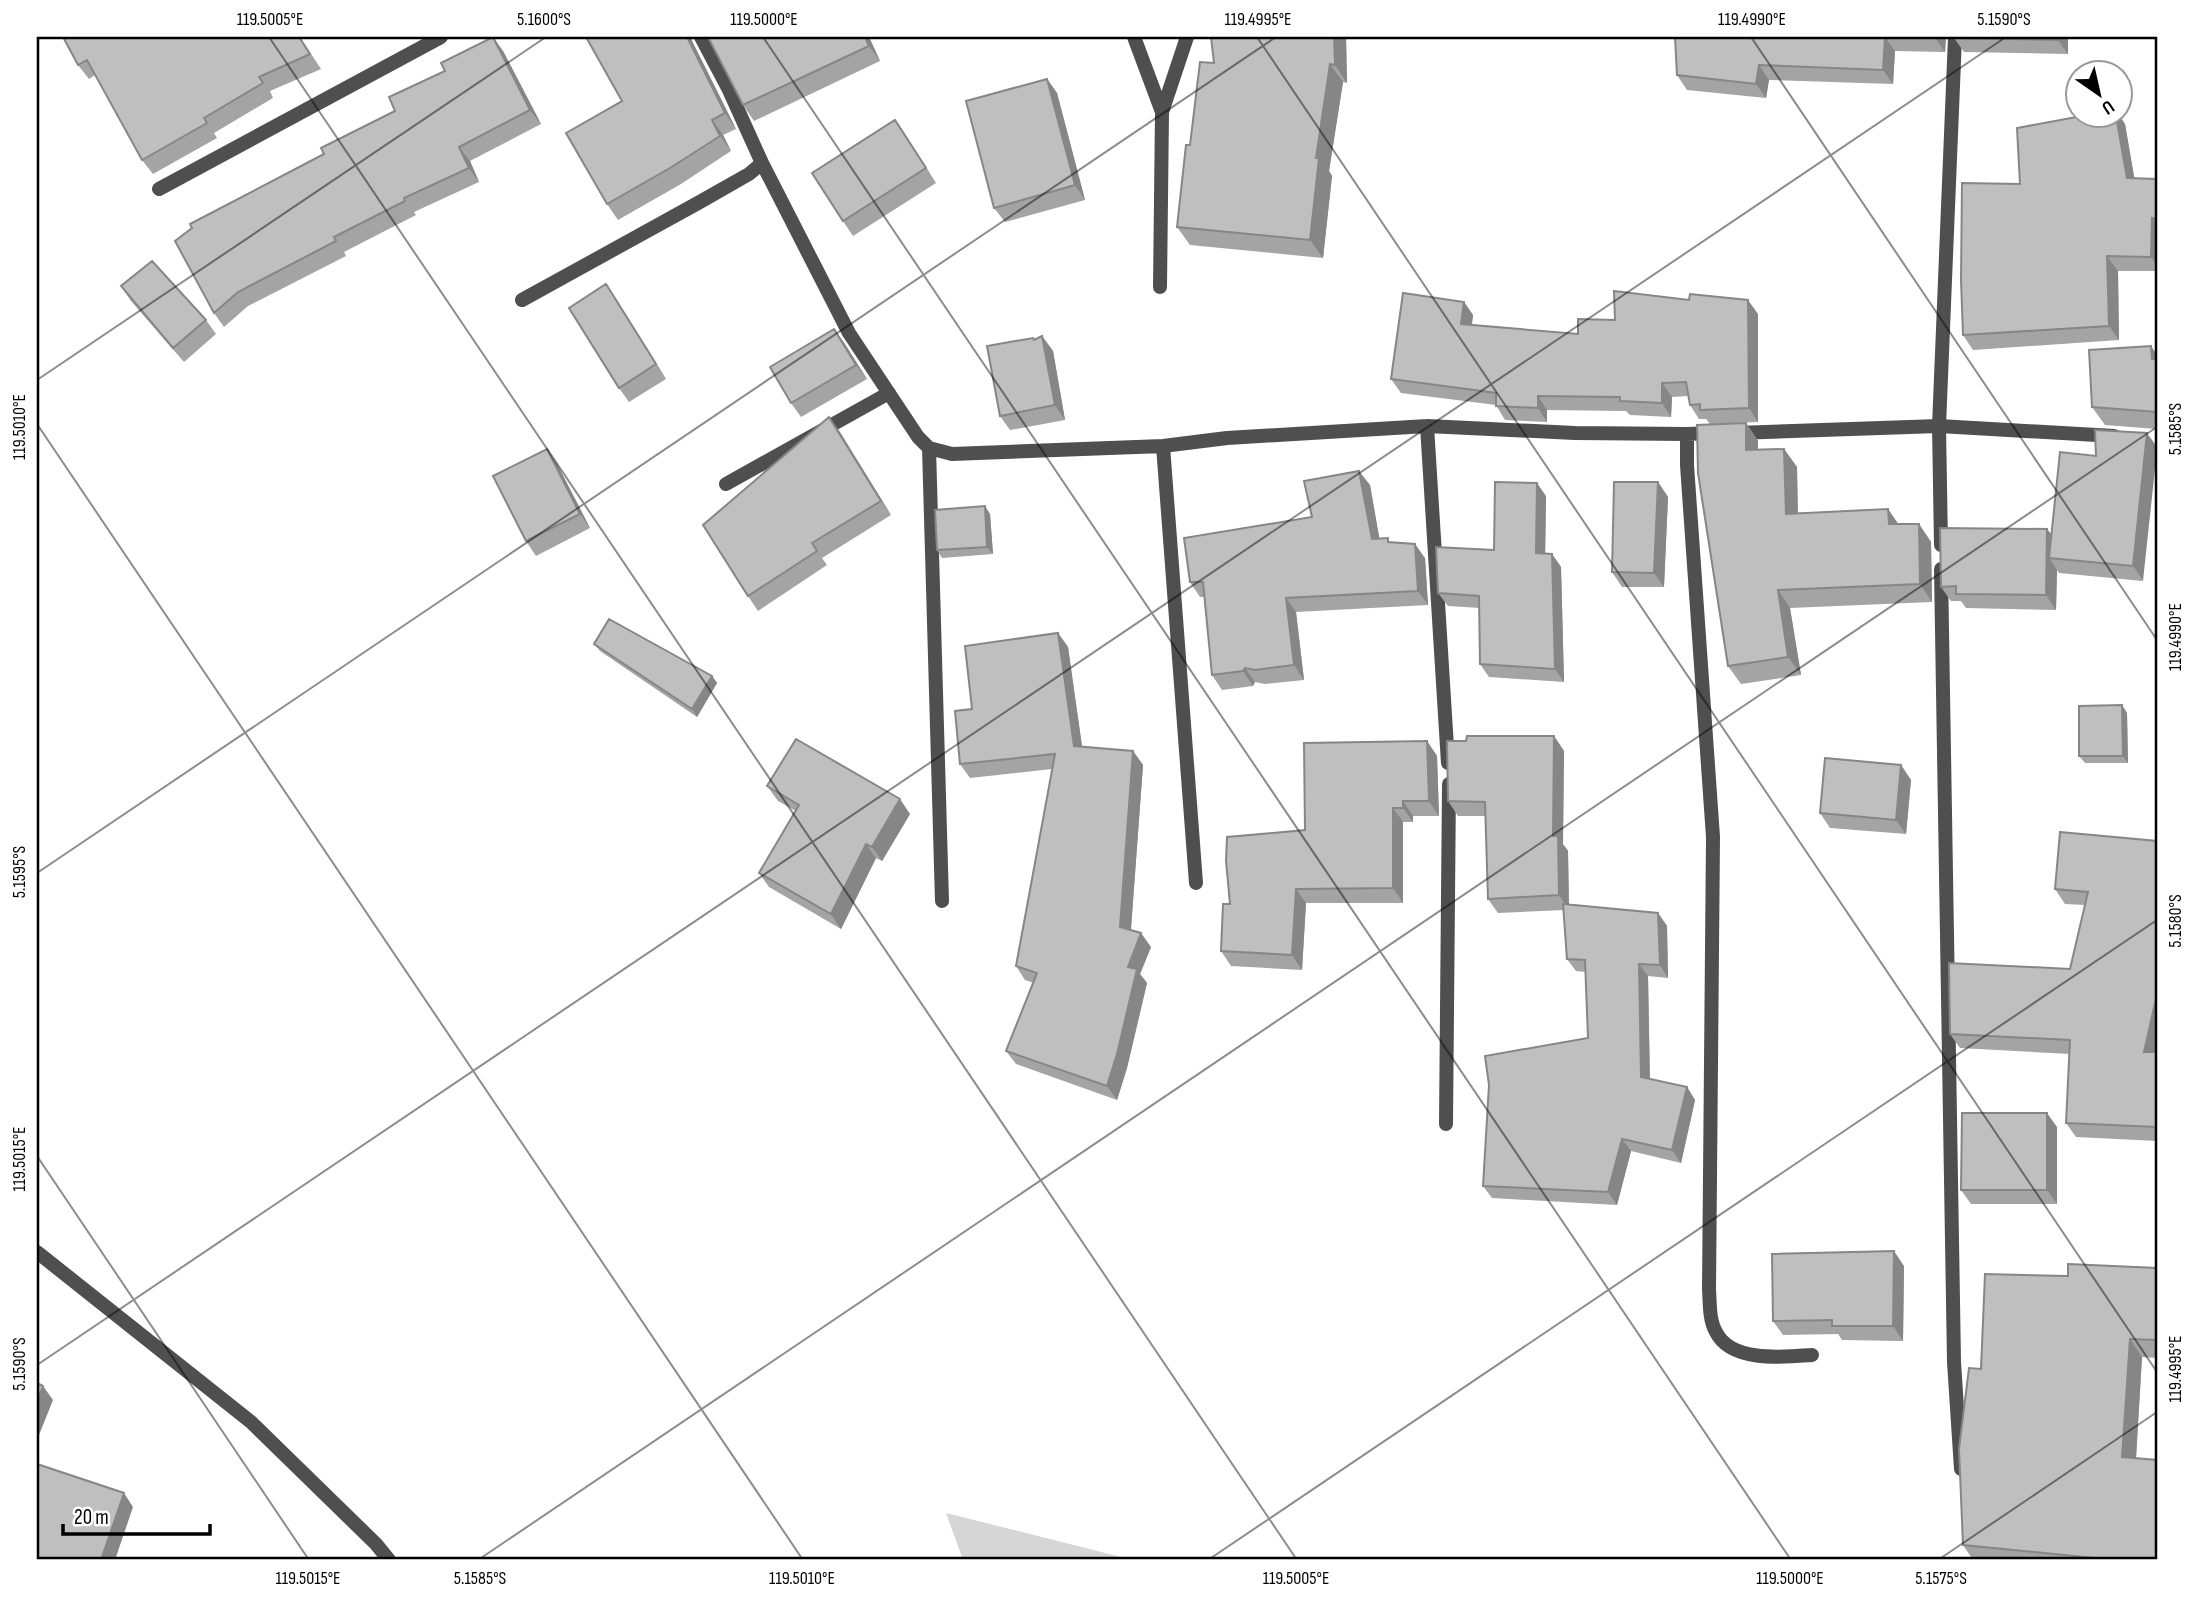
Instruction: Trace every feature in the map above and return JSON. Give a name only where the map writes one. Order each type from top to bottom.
[{"type":"street","points":[[159,189],[441,37]]},
{"type":"street","points":[[701,37],[849,333],[918,437],[929,448],[952,454],[1163,446],[1227,438],[1426,426],[1575,433],[1687,434],[1939,426],[2130,437]]},
{"type":"street","points":[[1134,37],[1162,112]]},
{"type":"street","points":[[1160,287],[1162,112],[1187,37]]},
{"type":"street","points":[[1955,37],[1939,426],[1954,1362],[1962,1483]]},
{"type":"street","points":[[522,300],[749,174],[762,163]]},
{"type":"street","points":[[726,485],[889,393]]},
{"type":"street","points":[[1426,426],[1449,788],[1446,1124]]},
{"type":"street","points":[[1687,434],[1713,837],[1709,1289],[1712,1324],[1718,1336],[1735,1349],[1765,1358],[1812,1355]]},
{"type":"street","points":[[1163,446],[1196,883]]},
{"type":"street","points":[[929,448],[942,901]]},
{"type":"street","points":[[37,1252],[251,1422],[376,1544],[389,1560]]},
{"type":"shaded area","points":[[946,1513],[1133,1560],[963,1560]]},
{"type":"building","points":[[63,37],[299,37],[310,54],[259,77],[263,83],[204,118],[207,123],[142,160],[87,60],[78,65]]},
{"type":"building","points":[[493,37],[530,110],[459,147],[469,168],[404,198],[405,201],[334,237],[336,241],[238,292],[214,313],[175,241],[192,228],[190,224],[324,154],[321,148],[395,111],[389,97],[445,71],[441,63]]},
{"type":"building","points":[[586,37],[687,37],[725,113],[712,120],[720,136],[607,204],[566,133],[622,101]]},
{"type":"building","points":[[708,37],[865,37],[869,46],[743,105]]},
{"type":"building","points":[[1211,37],[1334,37],[1335,65],[1330,64],[1316,158],[1319,158],[1310,240],[1177,227],[1186,145],[1190,145],[1200,62],[1214,63]]},
{"type":"building","points":[[1675,37],[1885,37],[1883,70],[1759,65],[1756,84],[1677,75]]},
{"type":"building","points":[[2058,37],[2058,40],[1954,38]]},
{"type":"building","points":[[1047,79],[1075,185],[994,208],[966,101]]},
{"type":"building","points":[[2064,119],[2064,130],[2118,130],[2127,178],[2157,179],[2157,219],[2152,218],[2151,257],[2107,256],[2109,326],[1963,335],[1962,183],[2020,184],[2017,128]]},
{"type":"building","points":[[895,120],[926,168],[843,221],[812,173]]},
{"type":"building","points":[[152,261],[206,320],[173,348],[121,286]]},
{"type":"building","points":[[606,284],[656,364],[619,388],[569,308]]},
{"type":"building","points":[[1614,291],[1689,300],[1690,294],[1748,300],[1749,408],[1700,410],[1700,404],[1690,405],[1686,382],[1662,383],[1662,403],[1620,401],[1620,397],[1538,396],[1538,408],[1496,406],[1496,393],[1391,379],[1403,293],[1464,302],[1461,324],[1578,334],[1578,319],[1615,320]]},
{"type":"building","points":[[834,329],[856,365],[791,403],[770,367]]},
{"type":"building","points":[[1042,336],[1055,405],[1000,416],[987,346],[1033,338],[1034,340]]},
{"type":"building","points":[[2151,346],[2152,359],[2157,359],[2157,412],[2092,407],[2089,350]]},
{"type":"building","points":[[829,417],[881,501],[812,543],[817,551],[748,596],[703,525]]},
{"type":"building","points":[[1746,423],[1746,450],[1784,449],[1786,514],[1888,509],[1889,524],[1919,524],[1920,584],[1778,590],[1788,657],[1728,666],[1698,473],[1697,425]]},
{"type":"building","points":[[2095,430],[2147,433],[2133,566],[2049,558],[2060,452],[2096,456]]},
{"type":"building","points":[[547,449],[580,514],[526,541],[493,476]]},
{"type":"building","points":[[1359,471],[1372,539],[1388,538],[1388,542],[1415,544],[1418,591],[1286,598],[1294,665],[1255,670],[1245,668],[1243,671],[1212,675],[1203,582],[1190,582],[1184,538],[1312,517],[1304,481]]},
{"type":"building","points":[[1495,482],[1537,483],[1536,553],[1552,554],[1555,669],[1480,664],[1479,596],[1438,593],[1436,547],[1494,550]]},
{"type":"building","points":[[1614,482],[1658,482],[1654,573],[1612,572]]},
{"type":"building","points":[[985,506],[987,547],[937,550],[935,510]]},
{"type":"building","points":[[1940,528],[2047,529],[2046,595],[1956,594],[1956,586],[1941,587]]},
{"type":"building","points":[[609,619],[712,676],[692,709],[594,644]]},
{"type":"building","points":[[1058,633],[1074,746],[1133,751],[1120,927],[1141,933],[1128,967],[1137,969],[1107,1086],[1006,1051],[1037,973],[1016,966],[1055,754],[960,764],[955,711],[972,709],[965,646]]},
{"type":"building","points":[[2122,705],[2123,756],[2079,756],[2079,706]]},
{"type":"building","points":[[1467,736],[1554,736],[1553,836],[1558,836],[1559,895],[1488,899],[1485,802],[1448,801],[1447,741],[1466,741]]},
{"type":"building","points":[[796,739],[900,799],[872,847],[866,844],[831,914],[759,873],[799,805],[767,786]]},
{"type":"building","points":[[1427,741],[1429,801],[1403,801],[1403,808],[1393,808],[1393,888],[1296,889],[1292,955],[1221,951],[1223,904],[1230,904],[1227,837],[1305,830],[1304,743]]},
{"type":"building","points":[[1825,758],[1901,765],[1896,820],[1820,813]]},
{"type":"building","points":[[2060,832],[2157,841],[2157,994],[2144,1052],[2157,1052],[2157,1127],[2066,1123],[2070,1040],[1950,1034],[1949,963],[2070,969],[2088,892],[2055,889]]},
{"type":"building","points":[[1563,904],[1658,913],[1660,965],[1639,964],[1641,1077],[1687,1087],[1672,1150],[1622,1139],[1608,1192],[1483,1186],[1489,1085],[1485,1056],[1588,1038],[1585,960],[1567,959]]},
{"type":"building","points":[[1962,1113],[2047,1113],[2047,1190],[1961,1190]]},
{"type":"building","points":[[1894,1251],[1893,1326],[1832,1326],[1832,1320],[1773,1321],[1772,1254]]},
{"type":"building","points":[[2068,1264],[2157,1268],[2157,1340],[2130,1339],[2122,1457],[2157,1460],[2157,1560],[2114,1560],[1963,1545],[1959,1449],[1969,1368],[1981,1369],[1985,1274],[2068,1276]]},
{"type":"building","points":[[37,1383],[43,1386],[37,1402]]},
{"type":"building","points":[[37,1464],[124,1493],[101,1560],[37,1560]]}]
